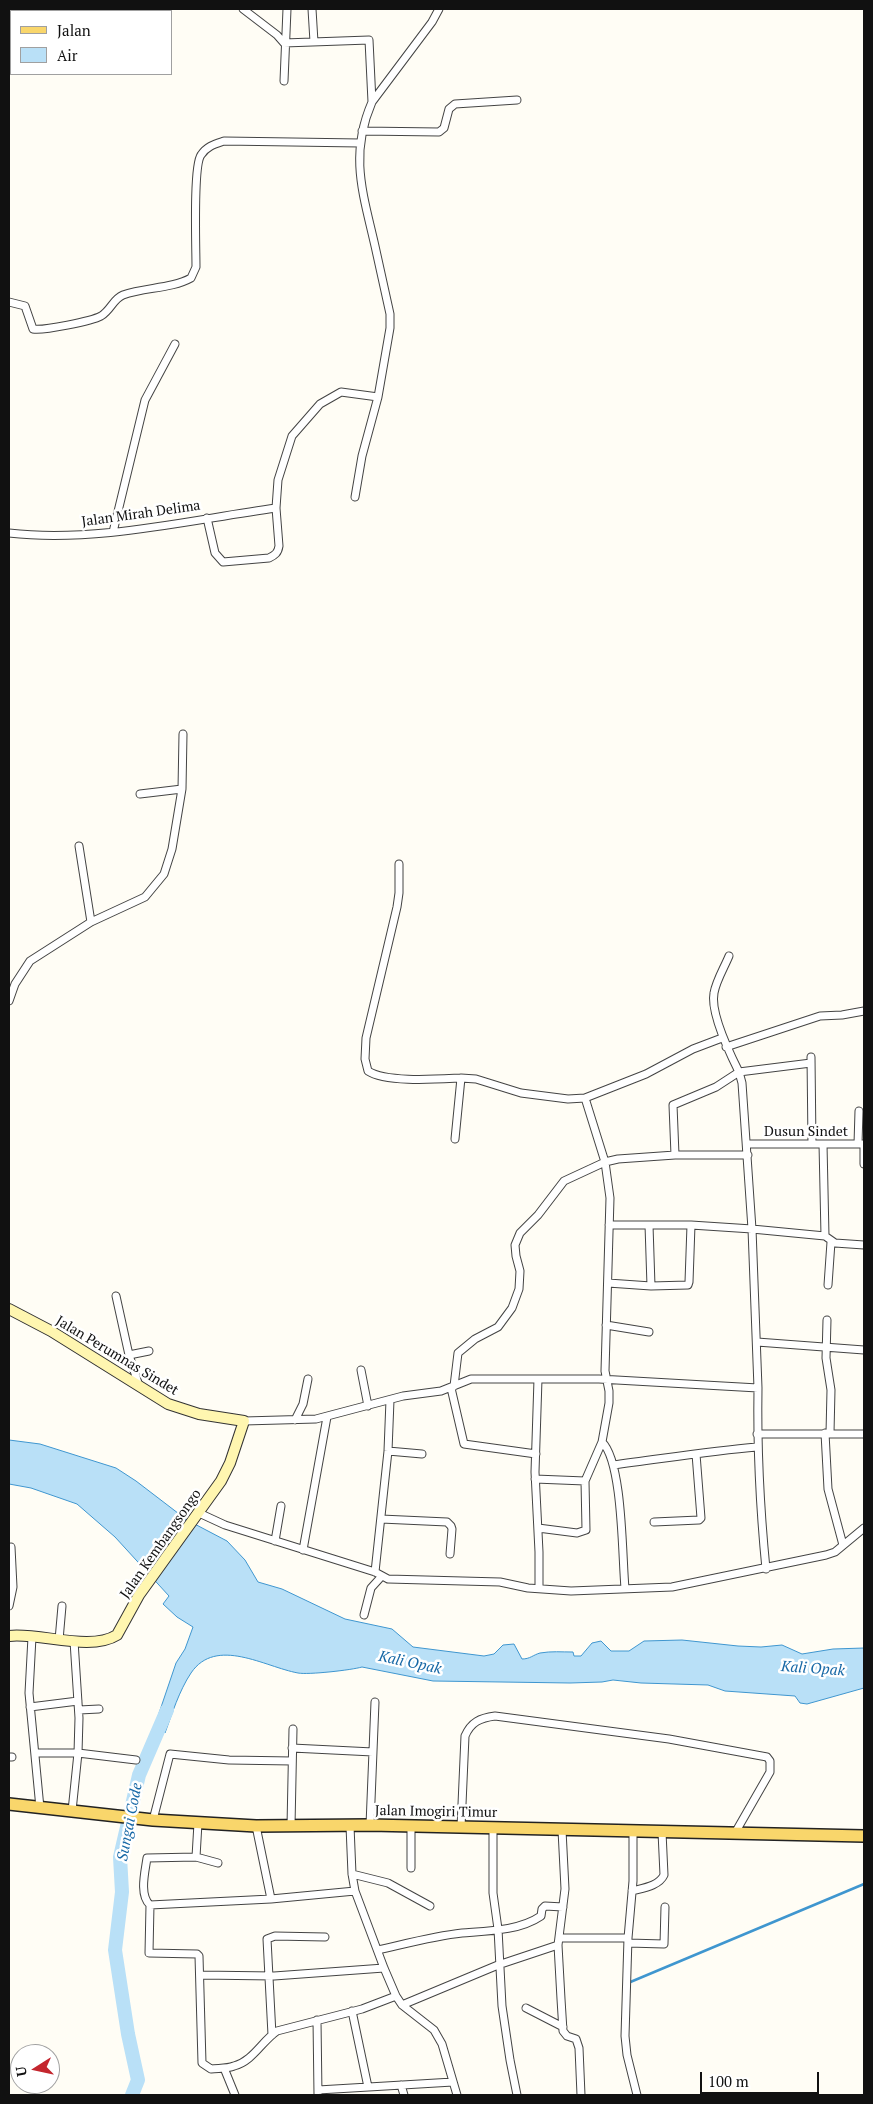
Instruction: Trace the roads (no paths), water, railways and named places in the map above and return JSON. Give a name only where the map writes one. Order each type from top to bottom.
[{"type":"main road","name":"Jalan Imogiri Timur","points":[[9,1804],[153,1820],[256,1826],[370,1825],[864,1836]]},
{"type":"street","points":[[243,9],[277,35],[284,43]]},
{"type":"street","points":[[284,81],[284,43],[287,9]]},
{"type":"street","points":[[312,9],[314,42]]},
{"type":"street","points":[[355,497],[362,456],[378,397],[390,328],[390,314],[360,181],[362,130],[372,102],[432,22],[439,9]]},
{"type":"street","points":[[284,43],[369,40],[372,102]]},
{"type":"street","points":[[362,130],[439,132],[444,128],[449,109],[454,104],[517,100]]},
{"type":"street","points":[[9,302],[20,303],[25,306],[33,330],[43,329],[100,317],[115,300],[125,294],[191,278],[196,267],[197,163],[208,148],[216,143],[224,141],[360,143]]},
{"type":"street","points":[[113,532],[145,400],[175,344]]},
{"type":"street","points":[[207,518],[215,553],[223,562],[269,558],[278,552],[276,508],[278,480],[292,436],[320,404],[341,392],[378,397]]},
{"type":"street","name":"Jalan Mirah Delima","points":[[9,533],[36,536],[88,535],[276,508]]},
{"type":"street","points":[[9,1001],[15,984],[30,961],[91,922],[145,897],[164,874],[172,849],[182,789],[183,734]]},
{"type":"street","points":[[140,794],[182,789]]},
{"type":"street","points":[[79,846],[91,922]]},
{"type":"street","points":[[399,864],[397,907],[366,1038],[365,1059],[368,1071],[375,1075],[407,1079],[461,1078],[476,1080],[521,1093],[568,1099],[585,1098],[646,1074],[693,1049],[722,1038]]},
{"type":"street","points":[[729,956],[714,993],[714,1001],[722,1038],[739,1072],[747,1144],[757,1342],[757,1434],[766,1569]]},
{"type":"street","points":[[726,1047],[820,1016],[864,1011]]},
{"type":"street","points":[[675,1155],[673,1105],[716,1087],[739,1072],[811,1060],[812,1144]]},
{"type":"street","points":[[455,1139],[461,1078]]},
{"type":"street","points":[[538,1528],[577,1533],[586,1530],[585,1481],[602,1442],[609,1403],[608,1379],[605,1371],[610,1198],[605,1162],[585,1098]]},
{"type":"street","points":[[859,1111],[864,1164]]},
{"type":"street","name":"Dusun Sindet","points":[[747,1144],[862,1144]]},
{"type":"street","points":[[823,1144],[825,1236]]},
{"type":"street","points":[[536,1454],[464,1444],[452,1387],[458,1353],[475,1339],[498,1327],[512,1308],[519,1289],[520,1271],[515,1245],[520,1233],[538,1215],[564,1181],[605,1162],[618,1159],[675,1155],[748,1155]]},
{"type":"street","points":[[609,1225],[691,1225],[752,1229],[825,1236],[831,1242],[864,1245]]},
{"type":"street","points":[[649,1225],[652,1286]]},
{"type":"street","points":[[608,1283],[652,1286],[686,1286],[689,1284],[691,1225]]},
{"type":"street","points":[[828,1285],[831,1242]]},
{"type":"street","points":[[116,1296],[130,1355],[140,1386]]},
{"type":"street","name":"Jalan Perumnas Sindet","points":[[9,1309],[51,1331],[177,1408],[199,1414],[244,1421]]},
{"type":"street","points":[[827,1320],[827,1368],[831,1390],[828,1433],[828,1490],[843,1545]]},
{"type":"street","points":[[606,1325],[649,1332]]},
{"type":"street","points":[[757,1342],[864,1350]]},
{"type":"street","points":[[130,1355],[149,1351]]},
{"type":"street","points":[[361,1370],[368,1406]]},
{"type":"street","points":[[295,1420],[303,1404],[308,1379]]},
{"type":"street","points":[[244,1421],[327,1417],[403,1396],[441,1391],[471,1379],[608,1379],[758,1388]]},
{"type":"street","points":[[538,1379],[535,1479],[539,1588]]},
{"type":"street","points":[[364,1615],[371,1588],[378,1574],[380,1519],[388,1451],[390,1400]]},
{"type":"street","points":[[303,1550],[327,1417]]},
{"type":"street","name":"Jalan Kembangsongo","points":[[9,1636],[74,1641],[102,1641],[117,1635],[139,1595],[199,1514],[226,1472],[244,1421]]},
{"type":"street","points":[[757,1434],[864,1434]]},
{"type":"street","points":[[602,1442],[609,1451],[618,1490],[625,1588]]},
{"type":"street","points":[[613,1465],[712,1451],[758,1447]]},
{"type":"street","points":[[388,1451],[422,1454]]},
{"type":"street","points":[[654,1522],[699,1520],[701,1518],[696,1454]]},
{"type":"street","points":[[535,1479],[585,1481]]},
{"type":"street","points":[[275,1541],[281,1506]]},
{"type":"street","points":[[199,1514],[225,1525],[398,1580],[500,1582],[571,1591],[672,1587],[766,1569],[835,1552],[864,1528]]},
{"type":"street","points":[[380,1519],[447,1522],[452,1530],[450,1554]]},
{"type":"street","points":[[9,1606],[13,1580],[11,1548]]},
{"type":"street","points":[[59,1640],[62,1606]]},
{"type":"street","points":[[32,1637],[29,1676],[30,1707],[40,1808]]},
{"type":"street","points":[[72,1811],[78,1753],[79,1710],[74,1641]]},
{"type":"street","points":[[30,1707],[78,1701]]},
{"type":"street","points":[[370,1825],[375,1702]]},
{"type":"street","points":[[79,1710],[99,1709]]},
{"type":"street","points":[[461,1828],[464,1736],[468,1728],[478,1720],[495,1716],[668,1739],[767,1757],[770,1761],[770,1772],[735,1833]]},
{"type":"street","points":[[291,1826],[293,1729]]},
{"type":"street","points":[[292,1748],[374,1752]]},
{"type":"street","points":[[35,1753],[78,1753],[136,1760]]},
{"type":"street","points":[[153,1820],[170,1754],[229,1760],[292,1761]]},
{"type":"street","points":[[196,1857],[198,1823]]},
{"type":"street","points":[[256,1826],[271,1899]]},
{"type":"street","points":[[350,1826],[352,1874],[355,1891],[384,1968],[402,2005],[434,2030],[442,2044],[457,2095]]},
{"type":"street","points":[[411,1826],[412,1868]]},
{"type":"street","points":[[493,1828],[493,1893],[498,1929],[498,1966],[508,2051],[517,2095]]},
{"type":"street","points":[[562,1830],[565,1889],[559,1942],[563,2027],[564,2034],[576,2039],[578,2044],[581,2095]]},
{"type":"street","points":[[632,1831],[632,1891],[628,1940],[626,2036],[627,2055],[637,2095]]},
{"type":"street","points":[[632,1891],[658,1883],[662,1879],[664,1875],[662,1832]]},
{"type":"street","points":[[150,1905],[145,1899],[144,1893],[148,1857],[196,1857],[218,1863]]},
{"type":"street","points":[[352,1874],[388,1883],[430,1906]]},
{"type":"street","points":[[150,1905],[271,1899],[355,1891]]},
{"type":"street","points":[[150,1905],[148,1908],[148,1953],[196,1954],[199,1956],[202,2063],[211,2069],[242,2063],[277,2032],[352,2011],[396,1996]]},
{"type":"street","points":[[378,1950],[428,1939],[516,1926],[541,1916],[542,1909],[546,1906],[563,1907]]},
{"type":"street","points":[[402,2005],[559,1942],[628,1940],[664,1944],[665,1907]]},
{"type":"street","points":[[272,2035],[267,1939],[270,1936],[325,1937]]},
{"type":"street","points":[[200,1976],[268,1976],[384,1968]]},
{"type":"street","points":[[526,2008],[563,2027]]},
{"type":"street","points":[[352,2011],[368,2087]]},
{"type":"street","points":[[317,2020],[318,2093],[368,2087],[453,2082]]},
{"type":"street","points":[[224,2068],[235,2095]]},
{"type":"street","points":[[401,2085],[404,2095]]},
{"type":"water","name":"Kali Opak","points":[[9,1440],[40,1444],[116,1468],[187,1520],[227,1541],[245,1560],[258,1582],[282,1589],[345,1619],[392,1629],[413,1647],[484,1656],[494,1654],[503,1645],[514,1644],[522,1659],[548,1652],[573,1652],[574,1656],[581,1656],[592,1643],[601,1641],[611,1651],[629,1651],[644,1641],[682,1640],[738,1646],[761,1647],[782,1645],[802,1654],[833,1649],[864,1648],[864,1688],[807,1704],[800,1703],[795,1696],[725,1691],[708,1685],[641,1683],[613,1680],[570,1683],[433,1681],[362,1667],[330,1672],[298,1673],[242,1657],[227,1655],[201,1662],[191,1673],[179,1695],[165,1733],[156,1722],[176,1663],[185,1649],[193,1627],[177,1617],[163,1604],[169,1596],[115,1537],[77,1504],[31,1488],[9,1484]]},
{"type":"waterway","name":"Sungai Code","points":[[132,2095],[138,2080],[128,2034],[115,1950],[122,1892],[120,1857],[139,1775],[167,1710]]},
{"type":"waterway","points":[[628,1983],[864,1884]]}]
